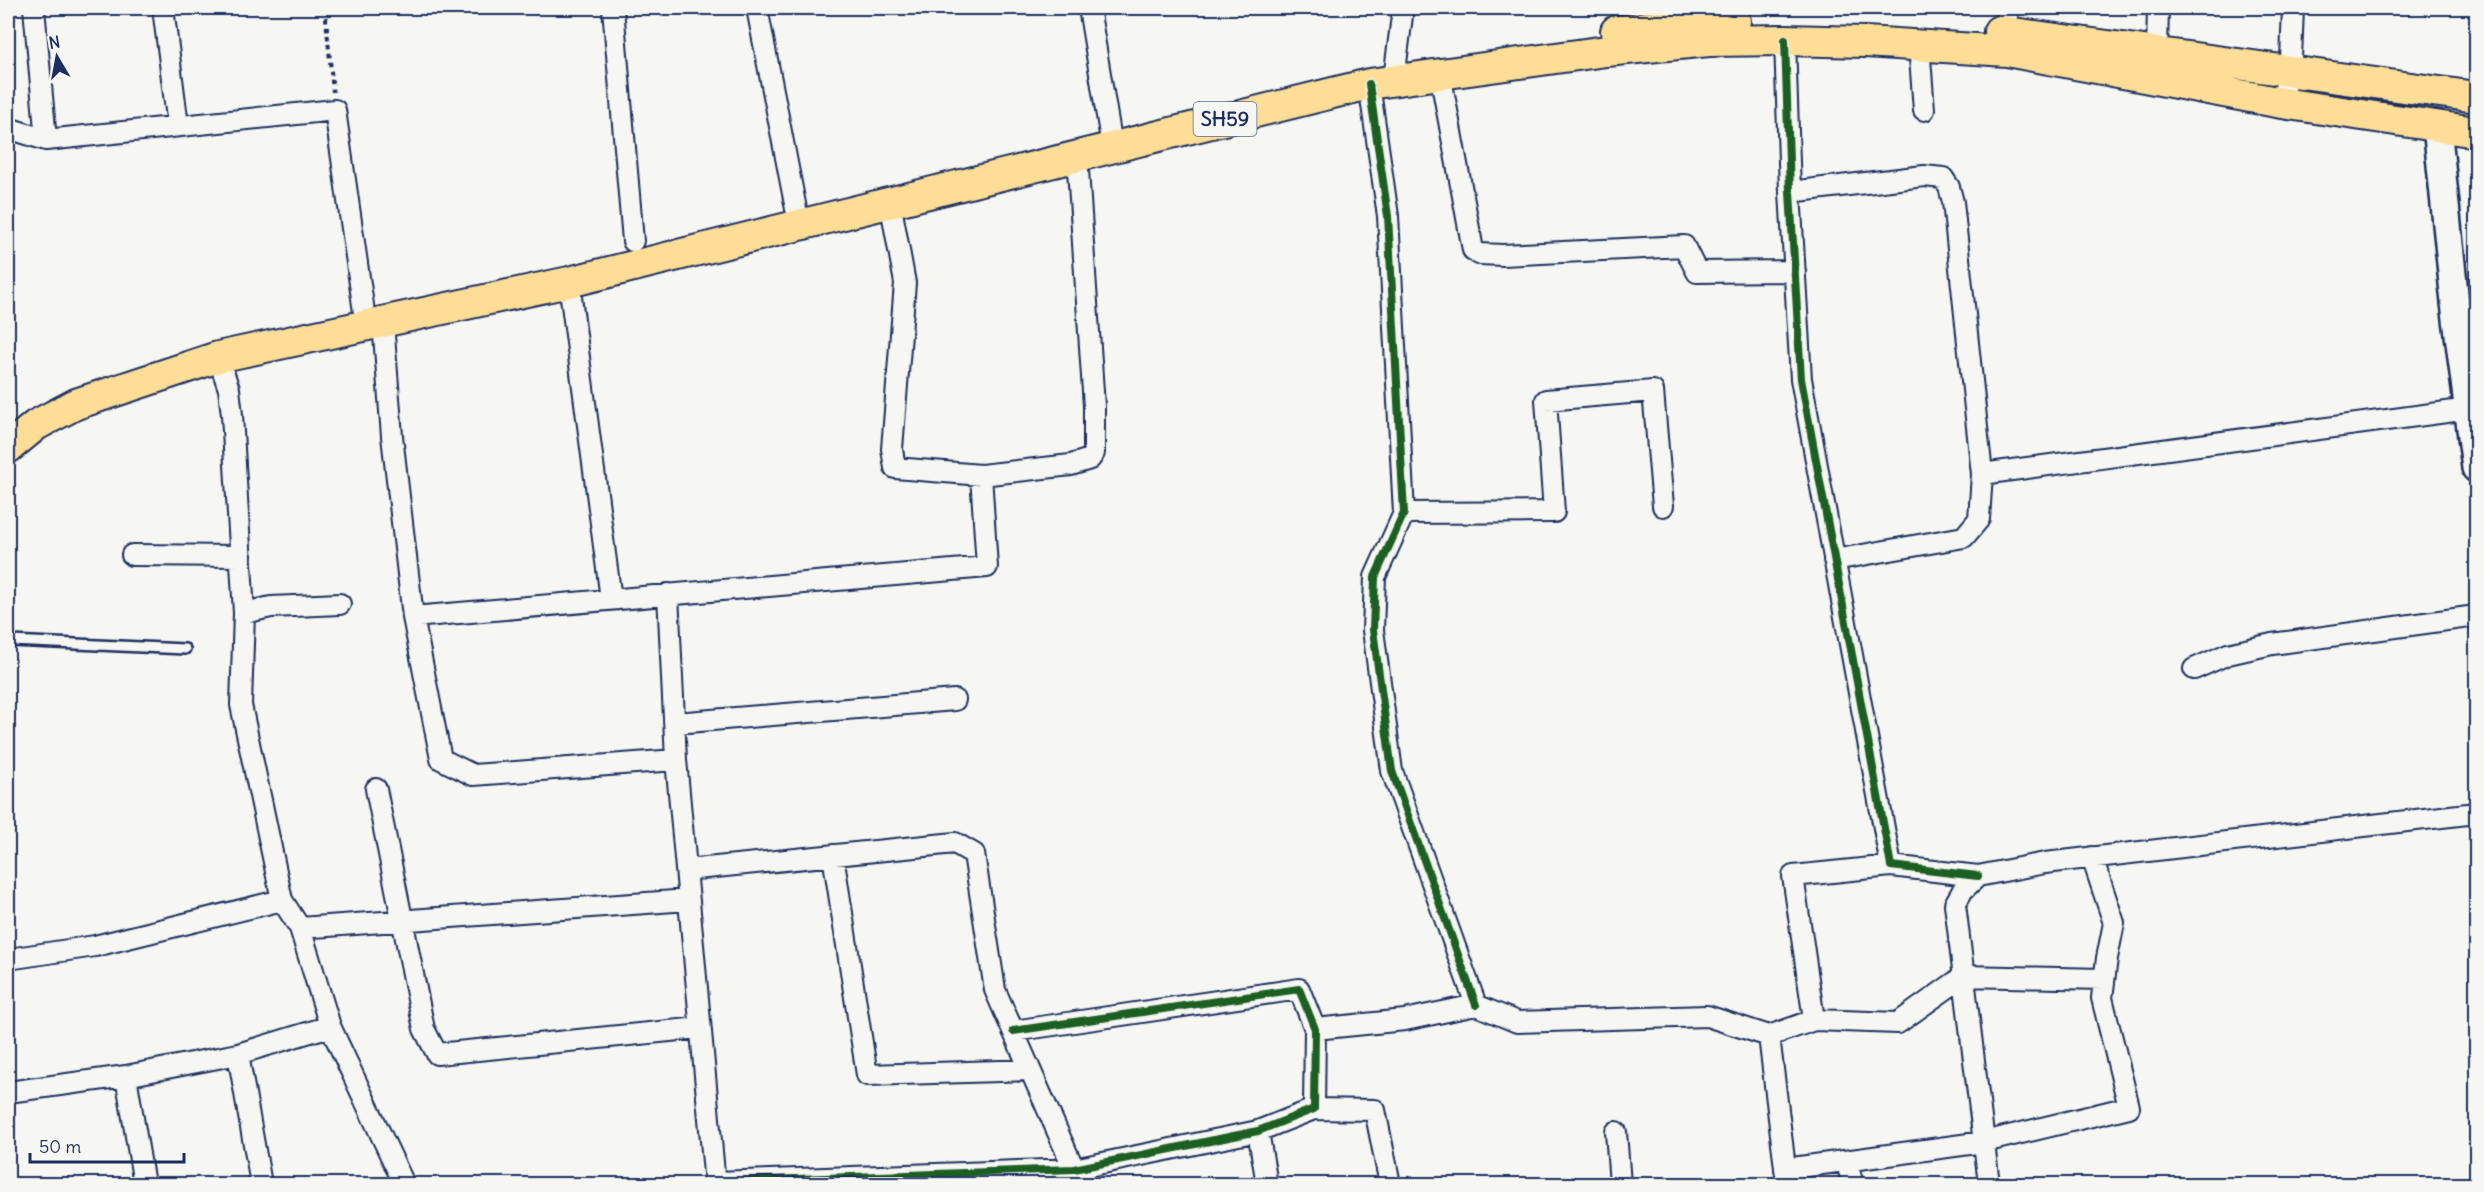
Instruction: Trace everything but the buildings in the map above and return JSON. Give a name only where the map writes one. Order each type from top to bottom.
[{"type":"main road","points":[[1387,75],[1679,22],[1776,21],[2008,30],[2157,51],[2289,64],[2476,97]]},
{"type":"main road","name":"SH59","points":[[8,448],[36,425],[76,404],[218,357],[373,318],[569,282],[1077,155],[1111,138],[1387,75],[1440,73],[1606,51],[1709,42],[1785,40],[1919,45],[2008,30],[2282,102],[2476,132]]},
{"type":"main road","points":[[8,422],[15,415],[63,391],[213,343],[373,318],[796,209],[1111,138]]},
{"type":"street","points":[[34,8],[46,140]]},
{"type":"street","points":[[163,8],[178,126]]},
{"type":"street","points":[[613,8],[633,241]]},
{"type":"street","points":[[757,8],[796,209]]},
{"type":"street","points":[[1089,8],[1111,138]]},
{"type":"street","points":[[1403,8],[1387,75],[1388,216],[1404,513],[1375,577],[1373,630],[1392,771],[1476,1005]]},
{"type":"street","points":[[2157,51],[2158,8]]},
{"type":"street","points":[[2282,102],[2289,64],[2293,8]]},
{"type":"street","points":[[1785,40],[1790,192],[1801,379],[1891,866]]},
{"type":"street","points":[[1919,45],[1924,110]]},
{"type":"street","points":[[1440,73],[1466,222],[1473,250],[1479,254],[1503,255],[1684,246],[1697,273],[1795,271]]},
{"type":"street","points":[[8,128],[46,140],[335,110],[392,436],[413,617],[441,759],[473,775],[676,760]]},
{"type":"street","points":[[2437,126],[2455,303],[2476,468]]},
{"type":"street","points":[[890,201],[905,283],[892,449],[895,468],[981,475],[1071,465],[1090,459],[1094,453],[1094,406],[1077,155]]},
{"type":"street","points":[[1790,192],[1924,176],[1943,178],[1949,187],[1953,202],[1982,474],[1979,519],[1964,537],[1834,560]]},
{"type":"street","points":[[569,282],[611,598]]},
{"type":"street","points":[[218,357],[231,398],[244,613],[241,705],[282,900],[300,928],[330,1026],[404,1185]]},
{"type":"street","points":[[1404,513],[1554,512],[1546,400],[1653,391],[1663,506]]},
{"type":"street","points":[[1982,474],[2469,409]]},
{"type":"street","points":[[413,617],[987,567],[981,475]]},
{"type":"street","points":[[132,555],[241,556]]},
{"type":"street","points":[[668,594],[676,760],[715,1183],[1074,1177],[1258,1131],[1314,1109],[1375,1110],[1389,1185]]},
{"type":"street","points":[[244,613],[271,607],[340,604]]},
{"type":"street","points":[[2194,669],[2228,654],[2272,644],[2476,616]]},
{"type":"street","points":[[675,723],[955,700]]},
{"type":"street","points":[[376,789],[424,1029],[437,1054],[700,1028]]},
{"type":"street","points":[[1814,1020],[1793,876],[1891,866],[1978,876],[2045,863],[2092,857],[2476,813]]},
{"type":"street","points":[[686,870],[955,843],[974,854],[995,990],[1074,1177]]},
{"type":"street","points":[[833,855],[867,1075],[1030,1070]]},
{"type":"street","points":[[1769,1036],[1786,1177],[1846,1161],[1984,1142],[2129,1107],[2102,998],[2114,923],[2092,857]]},
{"type":"street","points":[[1978,876],[1963,890],[1955,904],[1989,1185]]},
{"type":"street","points":[[8,959],[95,946],[282,900]]},
{"type":"street","points":[[300,928],[688,900]]},
{"type":"street","points":[[1315,1029],[1405,1020],[1476,1005],[1517,1022],[1707,1016],[1769,1036],[1814,1020],[1898,1023],[1964,975],[2104,979]]},
{"type":"street","points":[[1013,1030],[1299,989],[1315,1029],[1314,1109]]},
{"type":"street","points":[[8,1092],[126,1076],[238,1054],[330,1026]]},
{"type":"street","points":[[238,1054],[261,1185]]},
{"type":"street","points":[[126,1076],[144,1185]]},
{"type":"street","points":[[1258,1131],[1267,1185]]},
{"type":"street","points":[[1616,1132],[1620,1185]]},
{"type":"street","points":[[1846,1161],[1853,1185]]},
{"type":"lane","points":[[8,631],[11,641],[185,649]]},
{"type":"path","points":[[325,8],[335,110]]},
{"type":"cycle path","points":[[1785,40],[1790,192],[1801,379],[1891,866],[1978,876]]},
{"type":"cycle path","points":[[1369,84],[1388,216],[1404,513],[1375,577],[1373,630],[1392,771],[1476,1005]]},
{"type":"cycle path","points":[[715,1182],[1074,1169],[1258,1131],[1314,1109],[1315,1029],[1299,989],[1013,1031]]}]
